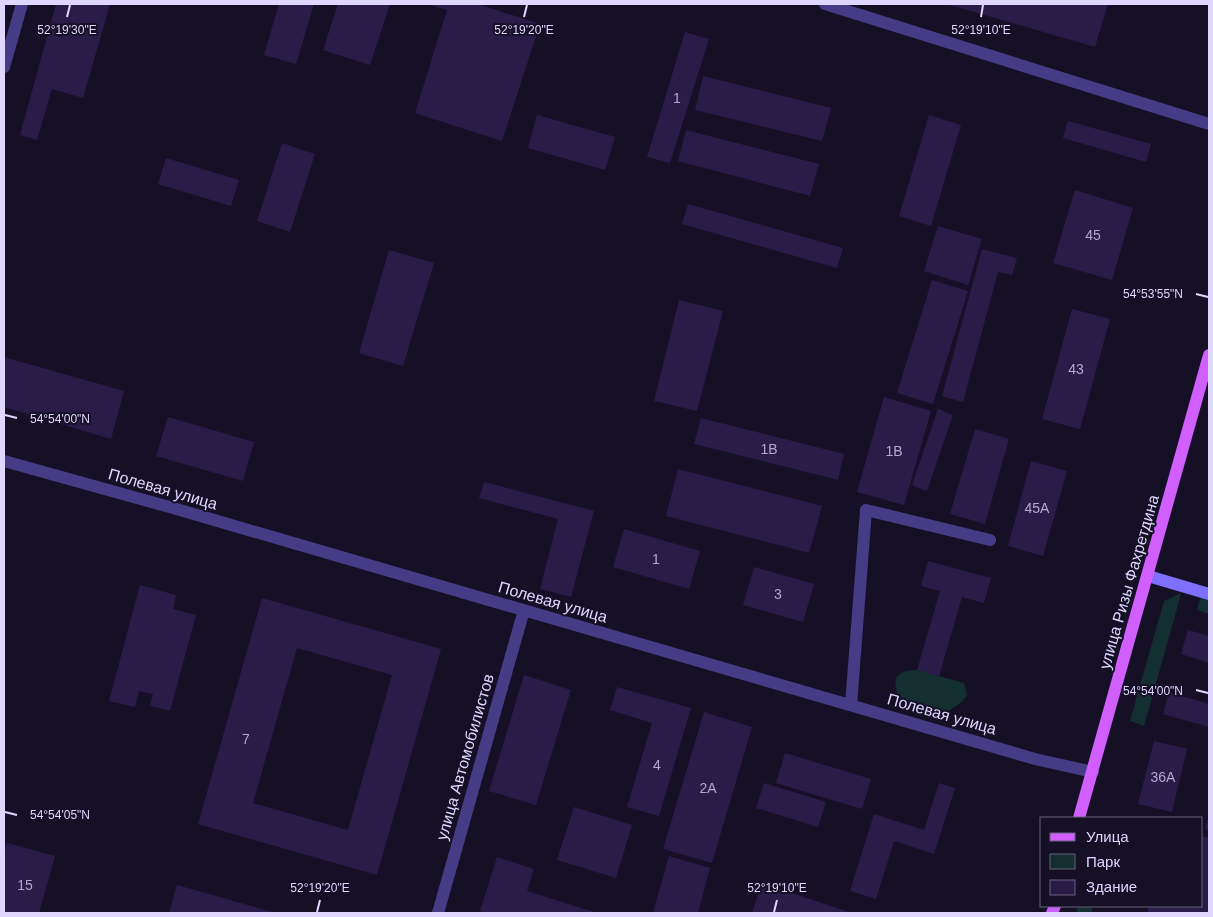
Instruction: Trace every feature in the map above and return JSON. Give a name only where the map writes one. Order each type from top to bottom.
[{"type":"main road","name":"улица Ризы Фахретдина","points":[[1079,817],[1209,355]]},
{"type":"street","points":[[4,67],[22,4]]},
{"type":"street","points":[[825,4],[1209,124]]},
{"type":"street","name":"Полевая улица","points":[[4,461],[1035,759],[1093,772]]},
{"type":"street","points":[[851,705],[866,510],[990,540]]},
{"type":"street","points":[[1148,576],[1209,594]]},
{"type":"street","name":"улица Автомобилистов","points":[[438,913],[524,610]]},
{"type":"green space","points":[[1202,592],[1209,594],[1209,614],[1197,610]]},
{"type":"green space","points":[[1181,593],[1144,726],[1130,721],[1164,601]]},
{"type":"green space","points":[[917,670],[964,683],[967,695],[962,702],[947,712],[899,699],[896,686],[897,677],[904,672]]},
{"type":"green space","points":[[1078,907],[1093,907],[1091,913],[1076,913]]},
{"type":"building","points":[[56,4],[110,4],[83,98],[52,89],[37,140],[20,135]]},
{"type":"building","points":[[279,4],[314,4],[296,64],[264,55]]},
{"type":"building","points":[[338,4],[390,4],[370,65],[323,50]]},
{"type":"building","points":[[428,4],[477,4],[540,24],[502,141],[415,113],[447,10]]},
{"type":"building","points":[[947,4],[1108,4],[1095,47]]},
{"type":"building","points":[[685,32],[709,39],[670,163],[647,157]]},
{"type":"building","points":[[703,76],[831,108],[822,141],[695,110]]},
{"type":"building","points":[[537,115],[615,137],[605,170],[528,148]]},
{"type":"building","points":[[929,115],[961,125],[931,226],[899,216]]},
{"type":"building","points":[[1068,121],[1151,144],[1146,162],[1063,138]]},
{"type":"building","points":[[686,130],[819,164],[810,196],[678,161]]},
{"type":"building","points":[[282,143],[315,154],[290,232],[257,221]]},
{"type":"building","points":[[166,158],[239,180],[231,206],[158,184]]},
{"type":"building","points":[[1075,190],[1133,208],[1112,280],[1053,263]]},
{"type":"building","points":[[688,204],[843,248],[837,268],[682,224]]},
{"type":"building","points":[[938,226],[982,239],[968,285],[924,271]]},
{"type":"building","points":[[982,249],[1017,258],[1012,275],[998,272],[963,402],[942,396]]},
{"type":"building","points":[[389,250],[434,263],[403,366],[359,353]]},
{"type":"building","points":[[932,280],[968,291],[933,404],[897,393]]},
{"type":"building","points":[[679,300],[723,311],[697,411],[654,401]]},
{"type":"building","points":[[1072,309],[1110,319],[1080,429],[1042,419]]},
{"type":"building","points":[[4,357],[124,391],[111,439],[4,407]]},
{"type":"building","points":[[884,397],[931,411],[904,505],[857,492]]},
{"type":"building","points":[[938,409],[953,415],[927,491],[912,485]]},
{"type":"building","points":[[168,417],[254,442],[243,481],[156,456]]},
{"type":"building","points":[[701,418],[844,454],[838,480],[694,444]]},
{"type":"building","points":[[975,429],[1009,439],[985,524],[950,514]]},
{"type":"building","points":[[1031,461],[1067,471],[1043,556],[1008,546]]},
{"type":"building","points":[[678,469],[822,506],[809,553],[666,516]]},
{"type":"building","points":[[484,482],[594,511],[571,597],[540,589],[558,519],[479,498]]},
{"type":"building","points":[[624,529],[700,551],[689,589],[613,567]]},
{"type":"building","points":[[928,561],[991,578],[984,603],[962,597],[939,676],[917,670],[940,591],[921,586]]},
{"type":"building","points":[[754,567],[814,584],[803,622],[743,605]]},
{"type":"building","points":[[140,585],[176,595],[173,609],[196,615],[170,711],[150,706],[153,694],[139,691],[135,707],[109,701]]},
{"type":"building","points":[[262,598],[441,649],[377,875],[198,824]],"holes":[[[297,648],[392,675],[348,830],[253,803]]]},
{"type":"building","points":[[1188,630],[1209,636],[1209,663],[1181,654]]},
{"type":"building","points":[[524,675],[571,690],[536,805],[489,791]]},
{"type":"building","points":[[617,687],[691,708],[659,816],[627,807],[652,723],[610,710]]},
{"type":"building","points":[[1169,692],[1209,704],[1209,727],[1163,714]]},
{"type":"building","points":[[704,712],[752,727],[712,863],[663,849]]},
{"type":"building","points":[[1154,741],[1187,749],[1172,812],[1138,804]]},
{"type":"building","points":[[785,753],[871,779],[862,809],[776,783]]},
{"type":"building","points":[[764,783],[826,802],[818,827],[756,808]]},
{"type":"building","points":[[939,783],[955,788],[934,854],[894,841],[876,899],[850,891],[874,814],[924,830]]},
{"type":"building","points":[[574,807],[632,825],[616,878],[557,860]]},
{"type":"building","points":[[1209,815],[1209,830],[1205,829]]},
{"type":"building","points":[[1203,836],[1209,838],[1209,913],[1147,913],[1149,907],[1203,907]]},
{"type":"building","points":[[7,843],[55,856],[39,913],[4,913],[4,855]]},
{"type":"building","points":[[669,856],[710,868],[698,913],[653,913]]},
{"type":"building","points":[[497,857],[534,869],[527,891],[597,913],[488,913],[480,911]]},
{"type":"building","points":[[762,883],[852,913],[752,913]]},
{"type":"building","points":[[177,885],[276,913],[169,913]]}]
